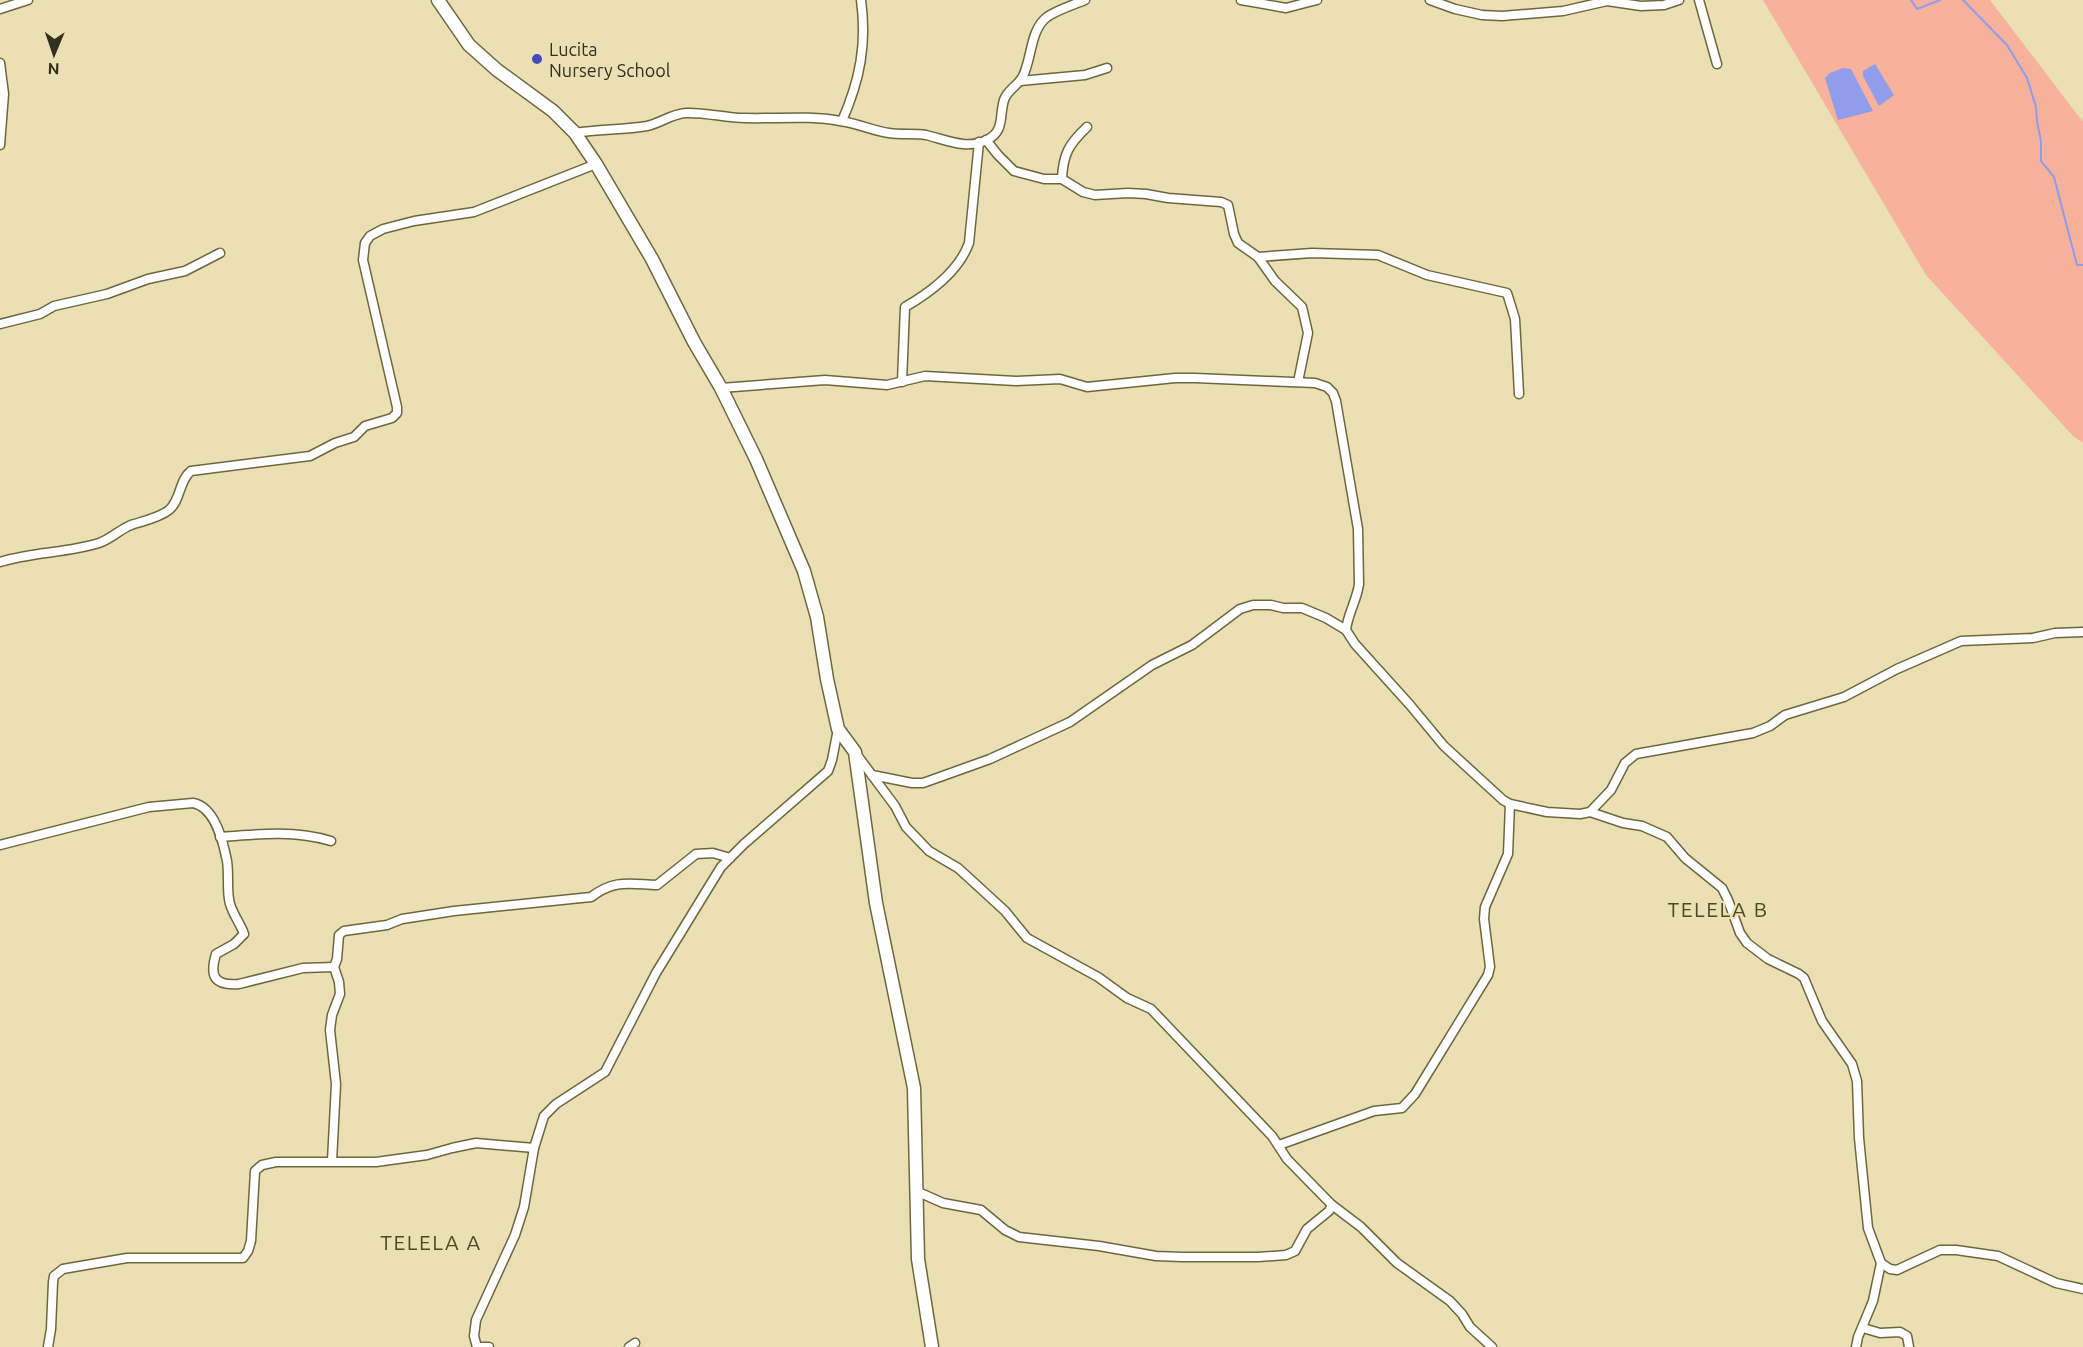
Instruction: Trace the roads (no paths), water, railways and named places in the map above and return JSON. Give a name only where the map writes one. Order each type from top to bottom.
[{"type":"street","points":[[0,9],[28,0]]},
{"type":"street","points":[[438,0],[474,51],[553,111],[574,133],[596,164],[652,259],[756,459],[804,571],[818,617],[826,679],[838,729],[895,806],[906,827],[929,851],[958,868],[1005,911],[1027,938],[1098,977],[1128,998],[1151,1009],[1278,1144],[1287,1159],[1332,1205],[1361,1227],[1397,1263],[1449,1301],[1462,1314],[1470,1327],[1492,1347]]},
{"type":"street","points":[[842,121],[854,94],[864,48],[861,0]]},
{"type":"street","points":[[574,133],[650,125],[672,115],[688,113],[745,118],[818,118],[842,121],[887,133],[923,134],[964,145],[983,141],[998,132],[1005,96],[1020,81],[1041,24],[1048,17],[1085,0]]},
{"type":"street","points":[[1241,0],[1287,8],[1317,0]]},
{"type":"street","points":[[1430,0],[1464,11],[1502,16],[1563,11],[1607,0],[1641,6],[1664,5],[1679,0]]},
{"type":"street","points":[[1699,0],[1717,64]]},
{"type":"street","points":[[0,63],[4,94],[0,145]]},
{"type":"street","points":[[1020,81],[1085,75],[1107,68]]},
{"type":"street","points":[[1062,179],[1066,152],[1072,141],[1087,127]]},
{"type":"street","points":[[983,141],[1014,171],[1044,179],[1062,179],[1083,192],[1095,195],[1146,194],[1228,205],[1234,234],[1239,243],[1258,257],[1275,280],[1300,303],[1306,317],[1308,333],[1298,382]]},
{"type":"street","points":[[902,382],[905,307],[952,273],[964,257],[969,243],[983,141]]},
{"type":"street","points":[[0,562],[100,542],[113,537],[120,530],[163,514],[177,500],[184,478],[191,471],[310,456],[334,443],[354,437],[365,426],[392,418],[397,413],[397,406],[363,260],[364,243],[370,236],[382,229],[414,221],[474,212],[596,164]]},
{"type":"street","points":[[1258,257],[1312,253],[1378,255],[1438,278],[1507,293],[1512,302],[1515,319],[1519,394]]},
{"type":"street","points":[[0,324],[40,314],[54,306],[107,294],[148,279],[185,271],[220,254]]},
{"type":"street","points":[[721,388],[825,380],[887,385],[925,376],[1016,381],[1060,379],[1087,387],[1175,378],[1298,382],[1327,387],[1333,393],[1340,421],[1358,528],[1359,584],[1346,630]]},
{"type":"street","points":[[872,775],[923,783],[1020,746],[1070,722],[1152,665],[1192,645],[1240,609],[1253,604],[1302,608],[1326,618],[1346,630],[1355,645],[1444,746],[1483,783],[1510,804],[1547,812],[1580,814],[1590,812],[1623,823],[1642,826],[1667,837],[1685,858],[1722,888],[1740,933],[1747,943],[1768,959],[1804,978],[1822,1021],[1855,1071],[1869,1234],[1881,1263],[1890,1269],[1897,1270],[1940,1251],[1956,1250],[1998,1256],[2056,1283],[2083,1289]]},
{"type":"street","points":[[1590,812],[1611,790],[1625,763],[1636,754],[1753,734],[1770,726],[1785,714],[1844,697],[1897,669],[1961,641],[2033,638],[2055,633],[2083,632]]},
{"type":"street","points":[[489,1347],[477,1347],[474,1336],[476,1320],[516,1235],[524,1207],[534,1148],[540,1125],[548,1110],[605,1072],[656,973],[711,882],[730,858],[828,771],[838,729]]},
{"type":"street","points":[[855,752],[876,903],[914,1088],[918,1260],[932,1347]]},
{"type":"street","points":[[0,845],[149,807],[193,802],[199,804],[209,812],[220,837],[227,861],[228,900],[244,934],[234,944],[216,954],[214,970],[216,979],[228,985],[238,984],[303,968],[334,967]]},
{"type":"street","points":[[1278,1144],[1374,1111],[1402,1108],[1415,1094],[1488,975],[1490,967],[1484,919],[1485,907],[1508,854],[1510,804]]},
{"type":"street","points":[[220,837],[265,833],[313,836],[331,842]]},
{"type":"street","points":[[332,1161],[336,1084],[330,1030],[332,1015],[340,994],[334,967],[339,935],[344,931],[454,911],[575,900],[591,897],[602,889],[623,882],[657,885],[696,854],[713,854],[730,858]]},
{"type":"street","points":[[48,1347],[53,1282],[58,1272],[127,1258],[243,1258],[251,1241],[253,1182],[257,1168],[262,1164],[376,1162],[427,1155],[476,1143],[534,1148]]},
{"type":"street","points":[[916,1191],[944,1203],[981,1210],[1005,1230],[1019,1237],[1099,1246],[1156,1256],[1182,1257],[1286,1255],[1294,1251],[1307,1229],[1329,1211],[1332,1205]]},
{"type":"street","points":[[1856,1347],[1873,1301],[1881,1263]]},
{"type":"street","points":[[1863,1328],[1880,1333],[1900,1332],[1907,1336],[1909,1347]]},
{"type":"water","points":[[1875,64],[1894,95],[1879,106],[1863,76],[1863,71]]},
{"type":"water","points":[[1843,68],[1851,69],[1873,111],[1838,120],[1825,78],[1830,73]]},
{"type":"waterway","points":[[1911,0],[1917,9],[1940,0]]},
{"type":"waterway","points":[[1963,0],[2007,45],[2027,78],[2036,107],[2041,141],[2041,161],[2054,177],[2077,265],[2083,265]]},
{"type":"place","name":"Lucita Nursery School","points":[[537,59]]},
{"type":"district","name":"TELELA B","points":[[1718,909]]},
{"type":"district","name":"TELELA A","points":[[431,1242]]}]
